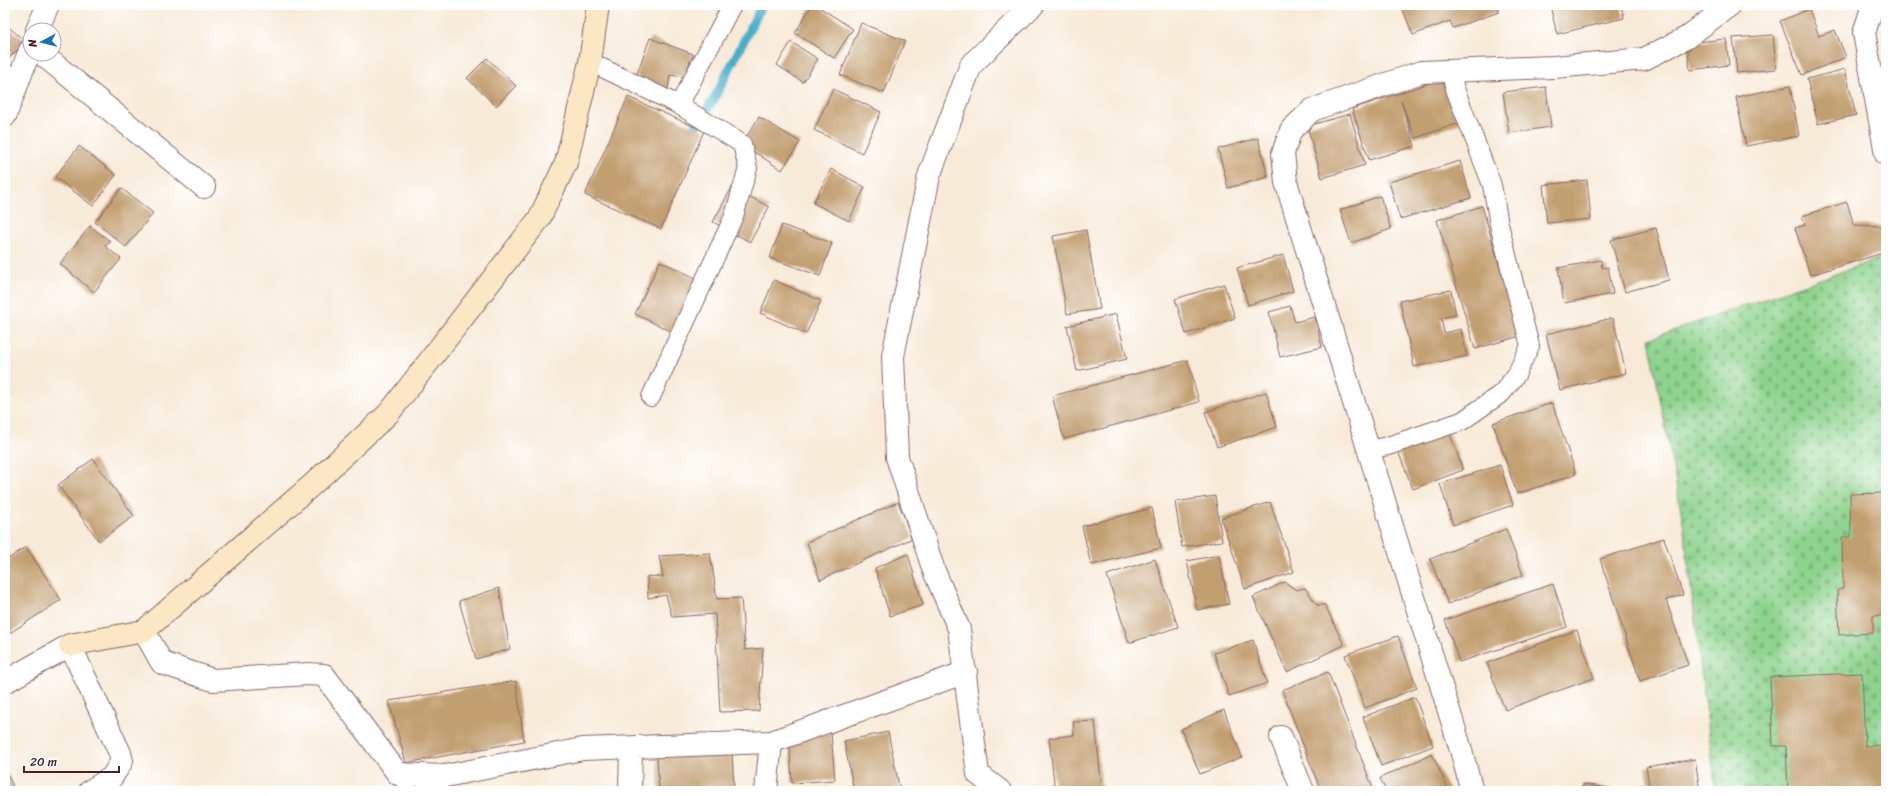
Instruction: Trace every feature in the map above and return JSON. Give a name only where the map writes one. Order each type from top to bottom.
[{"type":"street","points":[[41,22],[48,5]]},
{"type":"street","points":[[5,682],[70,645],[144,632],[313,484],[389,413],[540,219],[566,163],[590,62],[598,5]]},
{"type":"street","points":[[1000,791],[978,774],[966,672],[959,629],[934,571],[897,457],[893,356],[929,176],[971,65],[1033,5]]},
{"type":"street","points":[[1472,791],[1461,750],[1286,182],[1283,153],[1291,130],[1312,110],[1421,72],[1450,69],[1554,67],[1644,59],[1686,38],[1730,5]]},
{"type":"street","points":[[1873,5],[1864,33],[1886,154]]},
{"type":"street","points":[[5,116],[25,62]]},
{"type":"street","points":[[52,62],[204,187]]},
{"type":"street","points":[[144,632],[162,663],[213,680],[308,674],[324,675],[398,774],[407,783],[583,749],[771,742],[966,672]]},
{"type":"street","points":[[70,645],[120,753],[122,761],[112,777],[90,791]]},
{"type":"street","points":[[1281,737],[1303,791]]},
{"type":"street","points":[[766,791],[771,742]]},
{"type":"street","points":[[630,791],[631,748]]},
{"type":"lane","points":[[681,106],[732,5]]},
{"type":"lane","points":[[590,62],[681,106],[742,144],[748,168],[734,216],[651,397]]},
{"type":"lane","points":[[1368,450],[1388,446],[1462,420],[1502,393],[1516,375],[1530,346],[1499,224],[1492,185],[1455,89],[1450,69]]},
{"type":"green space","points":[[1886,256],[1886,791],[1716,791],[1683,522],[1649,339]]},
{"type":"building","points":[[812,5],[816,5],[853,29],[834,58],[795,33]]},
{"type":"building","points":[[1401,5],[1496,5],[1499,12],[1453,28],[1450,21],[1413,35]]},
{"type":"building","points":[[1550,5],[1621,5],[1624,18],[1557,34]]},
{"type":"building","points":[[1809,9],[1819,36],[1835,30],[1846,57],[1802,75],[1780,21]]},
{"type":"building","points":[[861,23],[905,41],[884,93],[840,75]]},
{"type":"building","points":[[5,24],[22,38],[22,44],[5,63]]},
{"type":"building","points":[[1773,35],[1776,69],[1737,73],[1733,38]]},
{"type":"building","points":[[650,38],[693,54],[684,77],[670,75],[668,89],[636,76]]},
{"type":"building","points":[[1726,39],[1729,65],[1690,70],[1687,43]]},
{"type":"building","points":[[791,42],[818,59],[803,82],[777,65]]},
{"type":"building","points":[[487,58],[516,86],[496,106],[467,78]]},
{"type":"building","points":[[1845,69],[1856,115],[1818,124],[1807,79]]},
{"type":"building","points":[[1445,78],[1460,123],[1415,138],[1401,101],[1415,146],[1369,160],[1352,109]]},
{"type":"building","points":[[1790,86],[1799,136],[1746,146],[1736,97]]},
{"type":"building","points":[[1546,87],[1551,127],[1509,133],[1503,92]]},
{"type":"building","points":[[833,89],[881,112],[862,153],[814,130]]},
{"type":"building","points":[[628,97],[704,131],[661,229],[585,195]]},
{"type":"building","points":[[1350,114],[1365,165],[1322,178],[1307,126]]},
{"type":"building","points":[[759,117],[800,142],[782,170],[742,144]]},
{"type":"building","points":[[1258,138],[1268,177],[1228,188],[1218,149]]},
{"type":"building","points":[[79,146],[116,175],[93,206],[55,177]]},
{"type":"building","points":[[1460,161],[1471,198],[1400,219],[1389,182]]},
{"type":"building","points":[[831,169],[865,187],[849,221],[813,203]]},
{"type":"building","points":[[1587,180],[1591,219],[1547,223],[1543,185]]},
{"type":"building","points":[[732,187],[769,207],[750,242],[713,222]]},
{"type":"building","points":[[121,188],[153,213],[126,247],[95,222]]},
{"type":"building","points":[[1380,196],[1391,229],[1351,243],[1340,210]]},
{"type":"building","points":[[1847,202],[1854,225],[1883,226],[1886,236],[1886,252],[1810,275],[1795,228],[1805,225],[1802,216]]},
{"type":"building","points":[[1482,206],[1520,336],[1475,349],[1437,220]]},
{"type":"building","points":[[782,225],[832,243],[820,276],[770,258]]},
{"type":"building","points":[[90,226],[110,241],[105,246],[121,259],[94,292],[60,264]]},
{"type":"building","points":[[1656,228],[1669,280],[1625,292],[1611,240]]},
{"type":"building","points":[[1086,230],[1100,309],[1067,314],[1053,236]]},
{"type":"building","points":[[1283,255],[1293,291],[1248,305],[1237,268]]},
{"type":"building","points":[[1601,260],[1602,268],[1608,267],[1613,294],[1564,303],[1558,268]]},
{"type":"building","points":[[660,261],[704,282],[679,335],[635,314]]},
{"type":"building","points":[[774,280],[821,301],[806,334],[760,313]]},
{"type":"building","points":[[1224,284],[1235,318],[1186,334],[1175,299]]},
{"type":"building","points":[[1451,290],[1456,315],[1441,318],[1444,333],[1461,329],[1467,356],[1414,367],[1400,301]]},
{"type":"building","points":[[1290,306],[1295,322],[1315,317],[1322,347],[1280,357],[1269,312]]},
{"type":"building","points":[[1116,314],[1127,359],[1077,371],[1067,326]]},
{"type":"building","points":[[1613,318],[1626,373],[1560,390],[1546,334]]},
{"type":"building","points":[[1188,360],[1199,402],[1064,439],[1052,396]]},
{"type":"building","points":[[1266,392],[1277,427],[1217,447],[1205,412]]},
{"type":"building","points":[[1552,403],[1576,474],[1517,494],[1493,423]]},
{"type":"building","points":[[1449,431],[1463,470],[1413,489],[1398,451]]},
{"type":"building","points":[[93,459],[134,516],[99,541],[58,485]]},
{"type":"building","points":[[1500,465],[1513,505],[1453,525],[1440,484]]},
{"type":"building","points":[[1886,493],[1886,615],[1873,616],[1873,633],[1839,635],[1837,591],[1843,588],[1842,537],[1851,537],[1850,494]]},
{"type":"building","points":[[1215,496],[1222,541],[1182,547],[1175,502]]},
{"type":"building","points":[[898,502],[913,538],[820,580],[807,542]]},
{"type":"building","points":[[1270,502],[1294,572],[1245,589],[1221,518]]},
{"type":"building","points":[[1152,508],[1161,548],[1091,565],[1082,526]]},
{"type":"building","points":[[1506,529],[1523,575],[1448,604],[1430,559]]},
{"type":"building","points":[[1664,538],[1683,595],[1666,600],[1688,665],[1640,681],[1600,559]]},
{"type":"building","points":[[26,547],[61,600],[5,636],[5,561]]},
{"type":"building","points":[[710,553],[717,599],[741,598],[745,650],[763,648],[759,711],[720,712],[715,614],[672,617],[666,595],[648,598],[647,576],[663,577],[659,556]]},
{"type":"building","points":[[908,554],[923,605],[890,616],[875,568]]},
{"type":"building","points":[[1219,555],[1229,604],[1197,610],[1187,561]]},
{"type":"building","points":[[1155,559],[1178,627],[1129,643],[1107,575]]},
{"type":"building","points":[[1285,582],[1296,590],[1305,588],[1317,605],[1325,605],[1344,645],[1287,672],[1253,597]]},
{"type":"building","points":[[1553,584],[1567,627],[1459,662],[1445,620]]},
{"type":"building","points":[[499,588],[510,649],[476,659],[459,601]]},
{"type":"building","points":[[1577,630],[1594,678],[1505,710],[1487,663]]},
{"type":"building","points":[[1398,636],[1417,688],[1365,708],[1345,655]]},
{"type":"building","points":[[1253,640],[1267,683],[1229,696],[1214,653]]},
{"type":"building","points":[[1328,672],[1374,791],[1321,791],[1282,690]]},
{"type":"building","points":[[1862,673],[1865,746],[1886,745],[1886,791],[1788,791],[1786,746],[1773,746],[1770,677]]},
{"type":"building","points":[[516,681],[524,741],[406,763],[389,701]]},
{"type":"building","points":[[1415,697],[1433,746],[1381,766],[1363,717]]},
{"type":"building","points":[[1224,710],[1242,757],[1200,774],[1181,729]]},
{"type":"building","points":[[1095,721],[1102,791],[1055,791],[1049,738],[1074,735],[1073,722]]},
{"type":"building","points":[[888,732],[900,791],[854,791],[844,741]]},
{"type":"building","points":[[831,733],[835,780],[792,783],[789,736]]},
{"type":"building","points":[[732,752],[734,791],[659,791],[657,757]]},
{"type":"building","points":[[1432,754],[1449,791],[1386,791],[1380,778]]},
{"type":"building","points":[[1695,759],[1700,791],[1650,791],[1646,767]]},
{"type":"building","points":[[5,769],[15,791],[5,791]]},
{"type":"building","points":[[1583,784],[1613,789],[1612,791],[1582,791]]},
{"type":"building","points":[[830,787],[830,791],[804,791],[804,790]]},
{"type":"waterway","points":[[689,136],[714,99],[762,5]]}]
